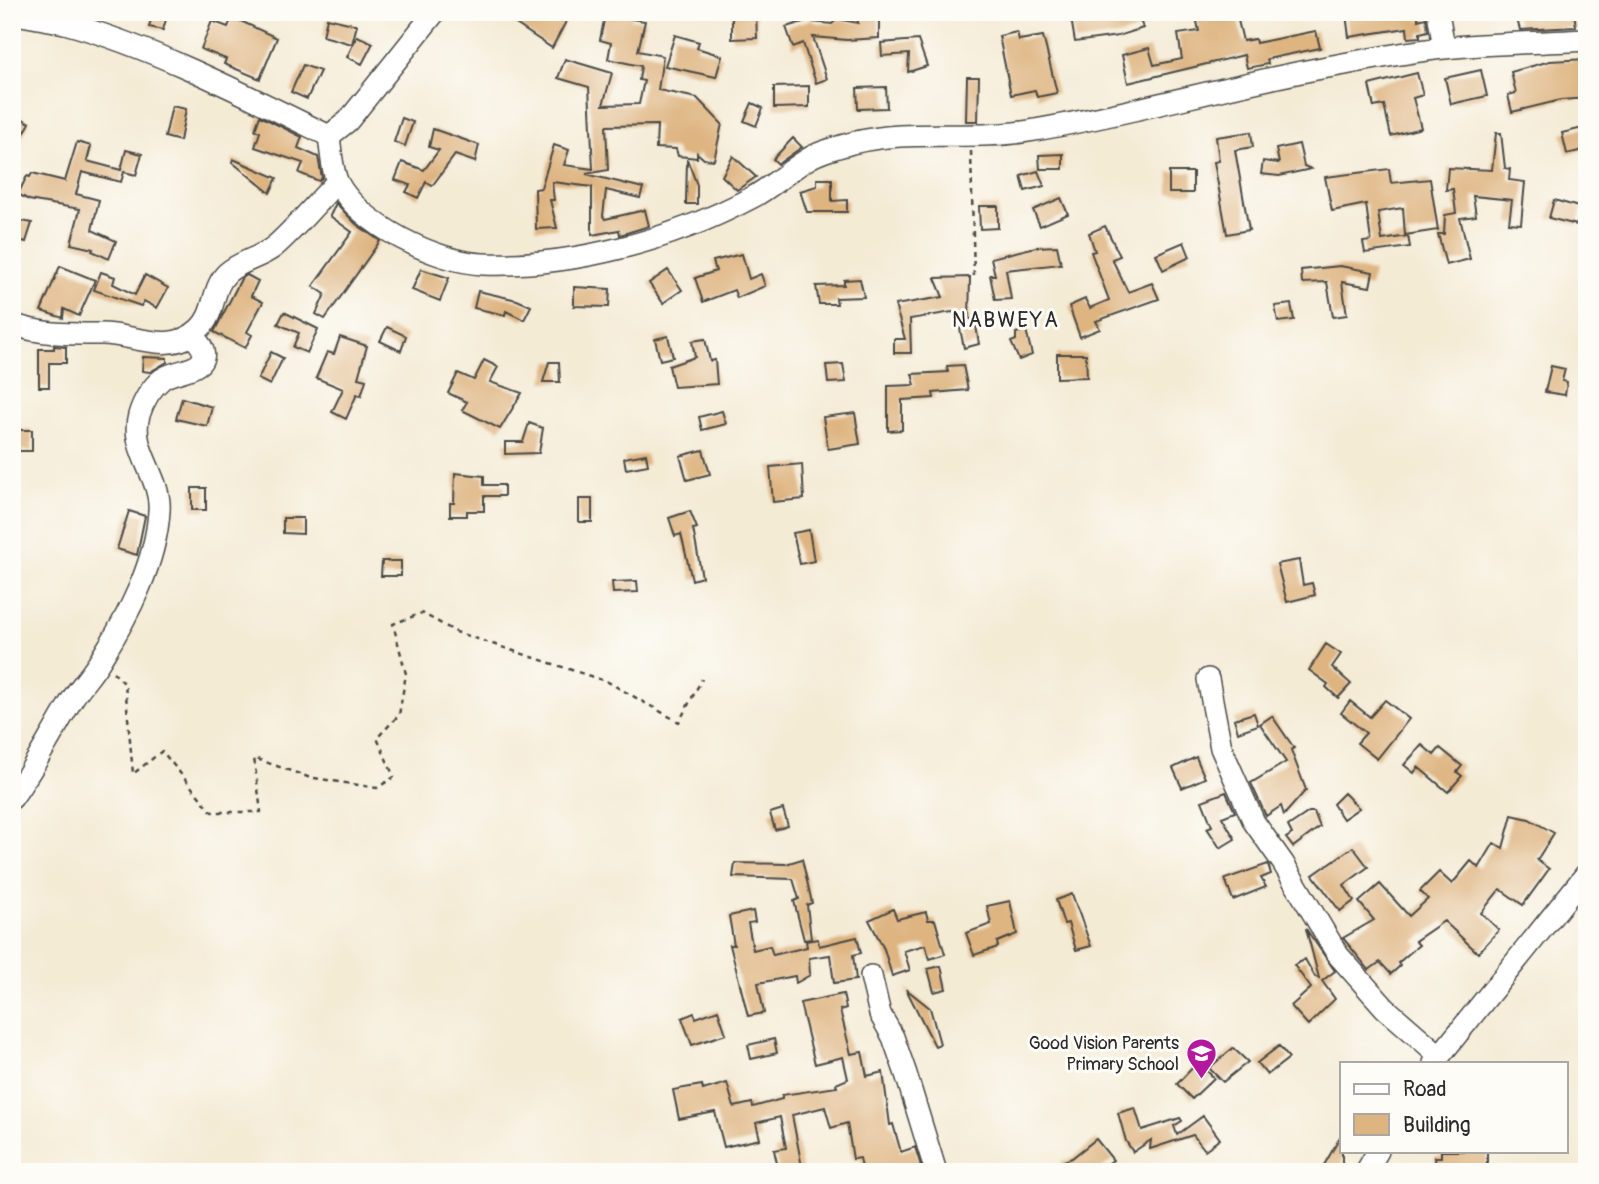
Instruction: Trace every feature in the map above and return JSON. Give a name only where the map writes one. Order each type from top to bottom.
[{"type":"street","points":[[329,136],[348,121],[435,12]]},
{"type":"street","points":[[1438,12],[1444,48]]},
{"type":"street","points":[[12,13],[64,23],[101,35],[226,85],[329,136]]},
{"type":"street","points":[[329,136],[337,182],[356,206],[391,233],[435,255],[480,264],[548,262],[652,239],[749,199],[780,181],[809,158],[852,143],[912,135],[971,137],[1025,132],[1104,118],[1320,69],[1444,48],[1587,40]]},
{"type":"street","points":[[12,324],[60,334],[104,334],[142,342],[177,341],[192,335],[209,317],[220,281],[230,271],[273,247],[337,182]]},
{"type":"street","points":[[12,798],[76,694],[101,659],[139,589],[157,532],[160,508],[155,485],[141,454],[136,432],[138,417],[145,398],[161,380],[199,364],[204,357],[203,349],[192,335]]},
{"type":"street","points":[[1208,679],[1221,748],[1254,821],[1283,863],[1338,955],[1385,1008],[1436,1059],[1587,873]]},
{"type":"street","points":[[871,976],[880,1014],[893,1037],[936,1172]]},
{"type":"street","points":[[1366,1172],[1377,1152]]},
{"type":"path","points":[[971,137],[974,278]]},
{"type":"path","points":[[101,659],[125,684],[133,774],[162,751],[212,812],[261,812],[254,758],[308,777],[377,788],[394,777],[376,738],[399,715],[406,674],[393,624],[422,613],[456,632],[608,682],[679,722],[702,679]]},
{"type":"building","points":[[153,12],[168,12],[163,30],[149,27]]},
{"type":"building","points":[[498,12],[562,12],[569,16],[552,48]]},
{"type":"building","points":[[613,12],[633,12],[631,19],[645,21],[638,51],[663,56],[658,90],[697,98],[722,124],[714,160],[704,159],[697,153],[697,158],[678,156],[676,149],[656,148],[657,125],[606,126],[608,170],[586,174],[643,188],[640,198],[606,190],[603,216],[605,219],[645,210],[649,226],[620,235],[619,230],[592,235],[592,187],[552,182],[554,200],[550,200],[557,228],[536,229],[535,189],[541,188],[554,145],[569,150],[564,165],[593,169],[589,87],[558,78],[565,59],[612,73],[603,105],[639,104],[644,81],[639,80],[641,66],[608,59],[611,43],[600,40],[605,15],[612,16]]},
{"type":"building","points":[[732,12],[756,12],[757,38],[732,39]]},
{"type":"building","points":[[858,12],[879,12],[879,38],[847,40],[813,37],[827,79],[816,83],[803,43],[793,47],[786,27],[813,19],[813,22],[832,24],[837,19],[858,23]]},
{"type":"building","points":[[1070,12],[1111,12],[1112,17],[1137,12],[1143,28],[1118,36],[1075,42]]},
{"type":"building","points":[[1195,12],[1236,12],[1243,41],[1255,39],[1256,43],[1316,31],[1320,48],[1267,59],[1268,64],[1247,68],[1244,55],[1128,83],[1122,55],[1149,48],[1154,65],[1182,59],[1178,34],[1199,31]]},
{"type":"building","points":[[1401,12],[1401,16],[1418,14],[1418,20],[1426,18],[1428,31],[1420,33],[1420,37],[1408,38],[1407,28],[1349,37],[1346,14]]},
{"type":"building","points":[[1515,12],[1574,12],[1576,27],[1520,30]]},
{"type":"building","points":[[232,17],[277,38],[260,79],[224,64],[226,59],[201,49],[212,21],[228,27]]},
{"type":"building","points":[[327,18],[357,25],[352,44],[323,36]]},
{"type":"building","points":[[1017,32],[1019,40],[1043,36],[1057,93],[1037,97],[1035,90],[1011,95],[999,36]]},
{"type":"building","points":[[675,35],[699,42],[697,48],[722,56],[716,77],[665,66]]},
{"type":"building","points":[[357,36],[373,43],[362,64],[347,57]]},
{"type":"building","points":[[918,40],[927,66],[908,72],[909,54],[882,56],[881,43]]},
{"type":"building","points":[[1587,59],[1587,98],[1561,100],[1512,112],[1508,95],[1516,93],[1511,72],[1550,61]]},
{"type":"building","points":[[303,65],[320,71],[307,99],[291,92]]},
{"type":"building","points":[[1481,70],[1487,96],[1451,104],[1445,78]]},
{"type":"building","points":[[1417,73],[1423,95],[1413,98],[1421,128],[1391,136],[1384,105],[1374,107],[1369,85]]},
{"type":"building","points":[[967,77],[979,77],[978,121],[966,121]]},
{"type":"building","points":[[809,86],[809,107],[774,108],[774,87]]},
{"type":"building","points":[[886,87],[887,108],[858,109],[857,88]]},
{"type":"building","points":[[752,103],[763,108],[756,126],[744,121]]},
{"type":"building","points":[[172,106],[186,109],[180,141],[165,137]]},
{"type":"building","points":[[260,116],[302,137],[298,148],[318,157],[322,178],[319,181],[299,173],[303,163],[255,147],[260,132],[255,130]]},
{"type":"building","points":[[19,117],[30,123],[12,155],[12,129]]},
{"type":"building","points":[[402,118],[413,122],[405,146],[394,142]]},
{"type":"building","points":[[1587,127],[1587,149],[1567,154],[1562,133]]},
{"type":"building","points":[[433,129],[479,145],[475,162],[455,155],[432,186],[426,182],[418,198],[406,192],[410,185],[395,180],[402,162],[424,170],[439,150],[429,147]]},
{"type":"building","points":[[1251,132],[1253,147],[1235,150],[1249,230],[1227,234],[1214,162],[1219,161],[1216,137]]},
{"type":"building","points":[[1496,133],[1501,133],[1505,168],[1510,169],[1509,180],[1525,182],[1521,224],[1509,223],[1512,200],[1473,196],[1476,216],[1460,218],[1470,259],[1446,265],[1438,234],[1444,234],[1445,215],[1456,213],[1453,189],[1446,190],[1448,168],[1492,170]]},
{"type":"building","points":[[793,138],[802,147],[778,164],[773,159]]},
{"type":"building","points":[[77,142],[91,146],[87,161],[121,170],[126,150],[142,154],[136,175],[124,172],[121,182],[82,172],[76,194],[99,200],[92,230],[116,241],[109,259],[92,251],[93,249],[71,244],[80,209],[29,200],[18,194],[27,176],[30,177],[32,173],[65,181]]},
{"type":"building","points":[[1299,144],[1304,166],[1311,169],[1279,176],[1261,174],[1263,161],[1279,163],[1276,149]]},
{"type":"building","points":[[1063,154],[1063,169],[1040,169],[1039,155]]},
{"type":"building","points":[[733,156],[756,177],[737,190],[722,176]]},
{"type":"building","points":[[233,159],[277,178],[270,193],[232,162]]},
{"type":"building","points":[[687,159],[697,185],[697,204],[686,204]]},
{"type":"building","points":[[1389,169],[1391,183],[1430,179],[1438,230],[1405,235],[1403,208],[1378,212],[1382,240],[1408,236],[1410,247],[1365,253],[1363,242],[1371,241],[1366,204],[1332,211],[1325,177]]},
{"type":"building","points":[[1038,171],[1044,186],[1025,191],[1021,176]]},
{"type":"building","points":[[1169,172],[1193,172],[1193,193],[1169,193]]},
{"type":"building","points":[[817,179],[832,179],[832,201],[847,200],[847,212],[807,212],[800,191],[817,186]]},
{"type":"building","points":[[1061,198],[1068,214],[1040,226],[1033,210]]},
{"type":"building","points":[[1554,200],[1582,208],[1577,225],[1549,218]]},
{"type":"building","points":[[336,203],[356,224],[380,241],[325,319],[316,314],[325,294],[313,286],[352,232],[330,216]]},
{"type":"building","points":[[979,206],[998,206],[998,228],[980,229]]},
{"type":"building","points":[[12,219],[32,223],[26,242],[12,238]]},
{"type":"building","points":[[1105,226],[1120,256],[1112,259],[1128,292],[1152,283],[1159,299],[1096,321],[1100,329],[1080,337],[1069,306],[1085,299],[1090,308],[1109,300],[1091,252],[1095,251],[1089,233]]},
{"type":"building","points":[[1184,242],[1190,257],[1163,270],[1156,254]]},
{"type":"building","points":[[1057,246],[1061,264],[1006,270],[1011,299],[995,300],[990,275],[995,275],[991,258],[1036,247]]},
{"type":"building","points":[[742,254],[749,279],[761,274],[765,286],[737,298],[734,290],[703,302],[695,278],[716,271],[713,261]]},
{"type":"building","points":[[60,266],[95,280],[79,316],[64,309],[63,318],[41,311]]},
{"type":"building","points":[[1340,266],[1373,272],[1370,287],[1342,282],[1347,315],[1333,317],[1327,282],[1302,283],[1301,270]]},
{"type":"building","points":[[421,269],[449,278],[440,301],[412,290]]},
{"type":"building","points":[[668,270],[682,290],[663,303],[649,283]]},
{"type":"building","points":[[101,272],[115,277],[113,284],[135,295],[145,275],[168,288],[157,308],[144,301],[141,306],[94,290]]},
{"type":"building","points":[[247,275],[258,281],[251,296],[263,302],[247,332],[252,335],[245,348],[214,332],[241,279]]},
{"type":"building","points":[[970,277],[969,319],[975,319],[979,344],[964,348],[957,314],[952,312],[910,319],[911,353],[894,353],[894,339],[905,339],[895,305],[943,297],[935,278]]},
{"type":"building","points":[[860,279],[864,297],[836,298],[837,304],[819,304],[816,286],[844,285],[844,280]]},
{"type":"building","points":[[574,287],[610,289],[609,307],[574,306]]},
{"type":"building","points":[[478,291],[531,306],[524,320],[506,311],[505,315],[474,308]]},
{"type":"building","points":[[1291,304],[1294,320],[1278,322],[1275,306]]},
{"type":"building","points":[[284,312],[318,329],[307,353],[293,347],[299,333],[278,324]]},
{"type":"building","points":[[387,327],[406,336],[401,351],[380,341]]},
{"type":"building","points":[[1026,330],[1032,355],[1019,360],[1011,342],[1016,340],[1016,333]]},
{"type":"building","points":[[668,336],[673,357],[660,360],[655,339]]},
{"type":"building","points":[[340,337],[367,346],[358,378],[366,380],[361,396],[357,394],[346,419],[332,412],[343,389],[316,378],[327,352],[334,354]]},
{"type":"building","points":[[705,339],[710,361],[715,360],[717,384],[674,387],[669,366],[695,357],[692,341]]},
{"type":"building","points":[[54,346],[66,347],[66,363],[49,363],[49,387],[39,387],[39,349],[54,349]]},
{"type":"building","points":[[271,352],[283,358],[270,385],[258,379]]},
{"type":"building","points":[[1057,354],[1086,354],[1087,377],[1057,378]]},
{"type":"building","points":[[143,357],[167,358],[167,362],[150,372],[142,371]]},
{"type":"building","points":[[484,360],[498,367],[490,382],[522,393],[500,429],[462,410],[467,402],[448,393],[458,373],[474,380]]},
{"type":"building","points":[[549,362],[559,362],[560,382],[543,382]]},
{"type":"building","points":[[843,364],[846,382],[828,383],[826,365]]},
{"type":"building","points":[[963,365],[968,390],[933,393],[934,398],[902,400],[902,430],[888,431],[888,386],[915,385],[912,374],[948,372],[947,366]]},
{"type":"building","points":[[1551,366],[1565,369],[1562,381],[1567,382],[1565,395],[1545,392]]},
{"type":"building","points":[[182,398],[212,407],[207,426],[176,419]]},
{"type":"building","points":[[722,411],[726,424],[702,430],[699,417]]},
{"type":"building","points":[[855,413],[860,444],[828,449],[823,417]]},
{"type":"building","points":[[529,423],[543,428],[539,453],[505,454],[505,442],[523,442]]},
{"type":"building","points":[[12,430],[32,430],[32,451],[12,451]]},
{"type":"building","points":[[703,450],[710,474],[687,480],[680,456]]},
{"type":"building","points":[[646,454],[648,465],[626,469],[624,458]]},
{"type":"building","points":[[802,464],[804,499],[773,502],[770,467]]},
{"type":"building","points":[[455,473],[484,476],[484,485],[504,485],[504,496],[484,496],[484,511],[467,511],[467,516],[450,516],[450,503],[454,503]]},
{"type":"building","points":[[192,488],[206,488],[206,510],[192,510]]},
{"type":"building","points":[[579,499],[592,499],[592,522],[579,522]]},
{"type":"building","points":[[129,511],[145,516],[137,555],[117,549]]},
{"type":"building","points":[[690,511],[697,528],[693,529],[702,577],[692,580],[681,534],[675,536],[669,518]]},
{"type":"building","points":[[283,518],[303,518],[303,534],[283,533]]},
{"type":"building","points":[[809,530],[814,561],[800,564],[793,533]]},
{"type":"building","points":[[1299,560],[1303,585],[1312,583],[1315,595],[1287,602],[1277,564]]},
{"type":"building","points":[[382,561],[401,561],[401,576],[381,576]]},
{"type":"building","points":[[637,581],[638,592],[613,593],[612,582]]},
{"type":"building","points":[[1326,644],[1341,654],[1332,667],[1351,684],[1338,698],[1326,687],[1328,684],[1309,670]]},
{"type":"building","points":[[1385,700],[1409,719],[1377,759],[1357,743],[1366,733],[1341,713],[1350,701],[1370,717]]},
{"type":"building","points":[[1254,713],[1258,725],[1238,732],[1234,719]]},
{"type":"building","points":[[1272,716],[1294,748],[1291,750],[1306,790],[1284,815],[1281,806],[1266,816],[1251,783],[1286,762],[1260,724]]},
{"type":"building","points":[[1422,745],[1434,755],[1440,748],[1462,766],[1457,772],[1462,776],[1448,792],[1418,767],[1414,773],[1404,765]]},
{"type":"building","points":[[1196,757],[1205,778],[1182,788],[1173,768]]},
{"type":"building","points":[[1226,792],[1235,812],[1222,817],[1235,839],[1220,848],[1207,828],[1212,826],[1202,801]]},
{"type":"building","points":[[1344,793],[1359,808],[1343,819],[1333,804]]},
{"type":"building","points":[[783,809],[788,826],[775,830],[770,813]]},
{"type":"building","points":[[1309,812],[1314,812],[1320,827],[1293,847],[1286,838],[1292,834],[1288,826]]},
{"type":"building","points":[[1512,815],[1529,819],[1554,833],[1537,860],[1549,869],[1523,905],[1500,889],[1481,913],[1499,930],[1478,953],[1444,921],[1415,941],[1419,945],[1398,963],[1400,966],[1391,974],[1380,962],[1369,970],[1343,938],[1374,920],[1359,902],[1380,884],[1409,916],[1428,899],[1420,891],[1439,872],[1452,884],[1471,861],[1479,868],[1494,843],[1503,848]]},
{"type":"building","points":[[1353,847],[1368,867],[1344,885],[1354,901],[1340,911],[1313,875]]},
{"type":"building","points":[[802,859],[812,903],[807,905],[811,939],[804,940],[794,901],[799,899],[793,879],[733,877],[735,863],[786,864]]},
{"type":"building","points":[[1268,864],[1271,874],[1261,878],[1266,887],[1233,900],[1225,879]]},
{"type":"building","points":[[1072,894],[1091,946],[1076,950],[1068,923],[1064,924],[1056,900]]},
{"type":"building","points":[[1010,901],[1017,934],[997,942],[998,947],[974,955],[966,933],[991,924],[987,906]]},
{"type":"building","points":[[893,909],[897,919],[926,912],[928,920],[935,920],[945,954],[930,959],[925,945],[904,951],[910,970],[892,976],[884,949],[869,920]]},
{"type":"building","points":[[753,911],[755,922],[748,923],[753,950],[770,946],[773,955],[807,947],[806,941],[818,939],[819,946],[857,937],[861,953],[853,955],[856,980],[834,983],[830,955],[809,958],[810,975],[796,983],[795,976],[758,983],[764,1013],[748,1016],[730,945],[734,945],[729,916]]},
{"type":"building","points":[[1306,929],[1335,971],[1322,981],[1335,999],[1308,1025],[1291,1006],[1311,988],[1294,965],[1305,959],[1315,977],[1319,978]]},
{"type":"building","points":[[941,966],[946,989],[934,992],[928,969]]},
{"type":"building","points":[[906,989],[930,1008],[940,1044],[935,1046]]},
{"type":"building","points":[[843,994],[846,1008],[840,1010],[851,1054],[862,1052],[867,1076],[883,1072],[890,1125],[893,1124],[901,1152],[915,1147],[921,1166],[907,1172],[905,1167],[889,1172],[863,1172],[860,1158],[853,1159],[847,1123],[831,1128],[825,1107],[792,1115],[803,1172],[779,1172],[774,1150],[786,1148],[780,1117],[756,1123],[760,1139],[724,1147],[715,1112],[679,1119],[673,1090],[702,1085],[703,1090],[727,1083],[734,1107],[752,1103],[753,1107],[782,1099],[782,1095],[837,1087],[836,1084],[848,1079],[843,1057],[815,1064],[800,1003]]},
{"type":"building","points":[[718,1010],[726,1034],[692,1045],[682,1018],[694,1013],[696,1018]]},
{"type":"building","points":[[774,1039],[777,1053],[751,1059],[748,1045]]},
{"type":"building","points":[[1279,1046],[1289,1058],[1267,1075],[1257,1063]]},
{"type":"building","points":[[1233,1048],[1248,1062],[1223,1082],[1209,1068]]},
{"type":"building","points":[[1198,1062],[1214,1078],[1192,1099],[1177,1084]]},
{"type":"building","points":[[1135,1108],[1142,1130],[1180,1118],[1182,1121],[1174,1126],[1177,1135],[1203,1116],[1220,1139],[1205,1150],[1193,1135],[1150,1149],[1151,1140],[1133,1152],[1126,1141],[1118,1113]]},
{"type":"building","points":[[1340,1137],[1342,1165],[1338,1172],[1320,1172]]},
{"type":"building","points":[[1096,1139],[1113,1160],[1096,1172],[1065,1172],[1061,1162],[1072,1158]]},
{"type":"building","points":[[1441,1152],[1487,1152],[1487,1172],[1440,1172],[1440,1168],[1436,1168],[1435,1157],[1441,1157]]},
{"type":"place","name":"Good Vision Parents Primary School","points":[[1202,1080]]},
{"type":"district","name":"NABWEYA","points":[[1006,320]]}]
